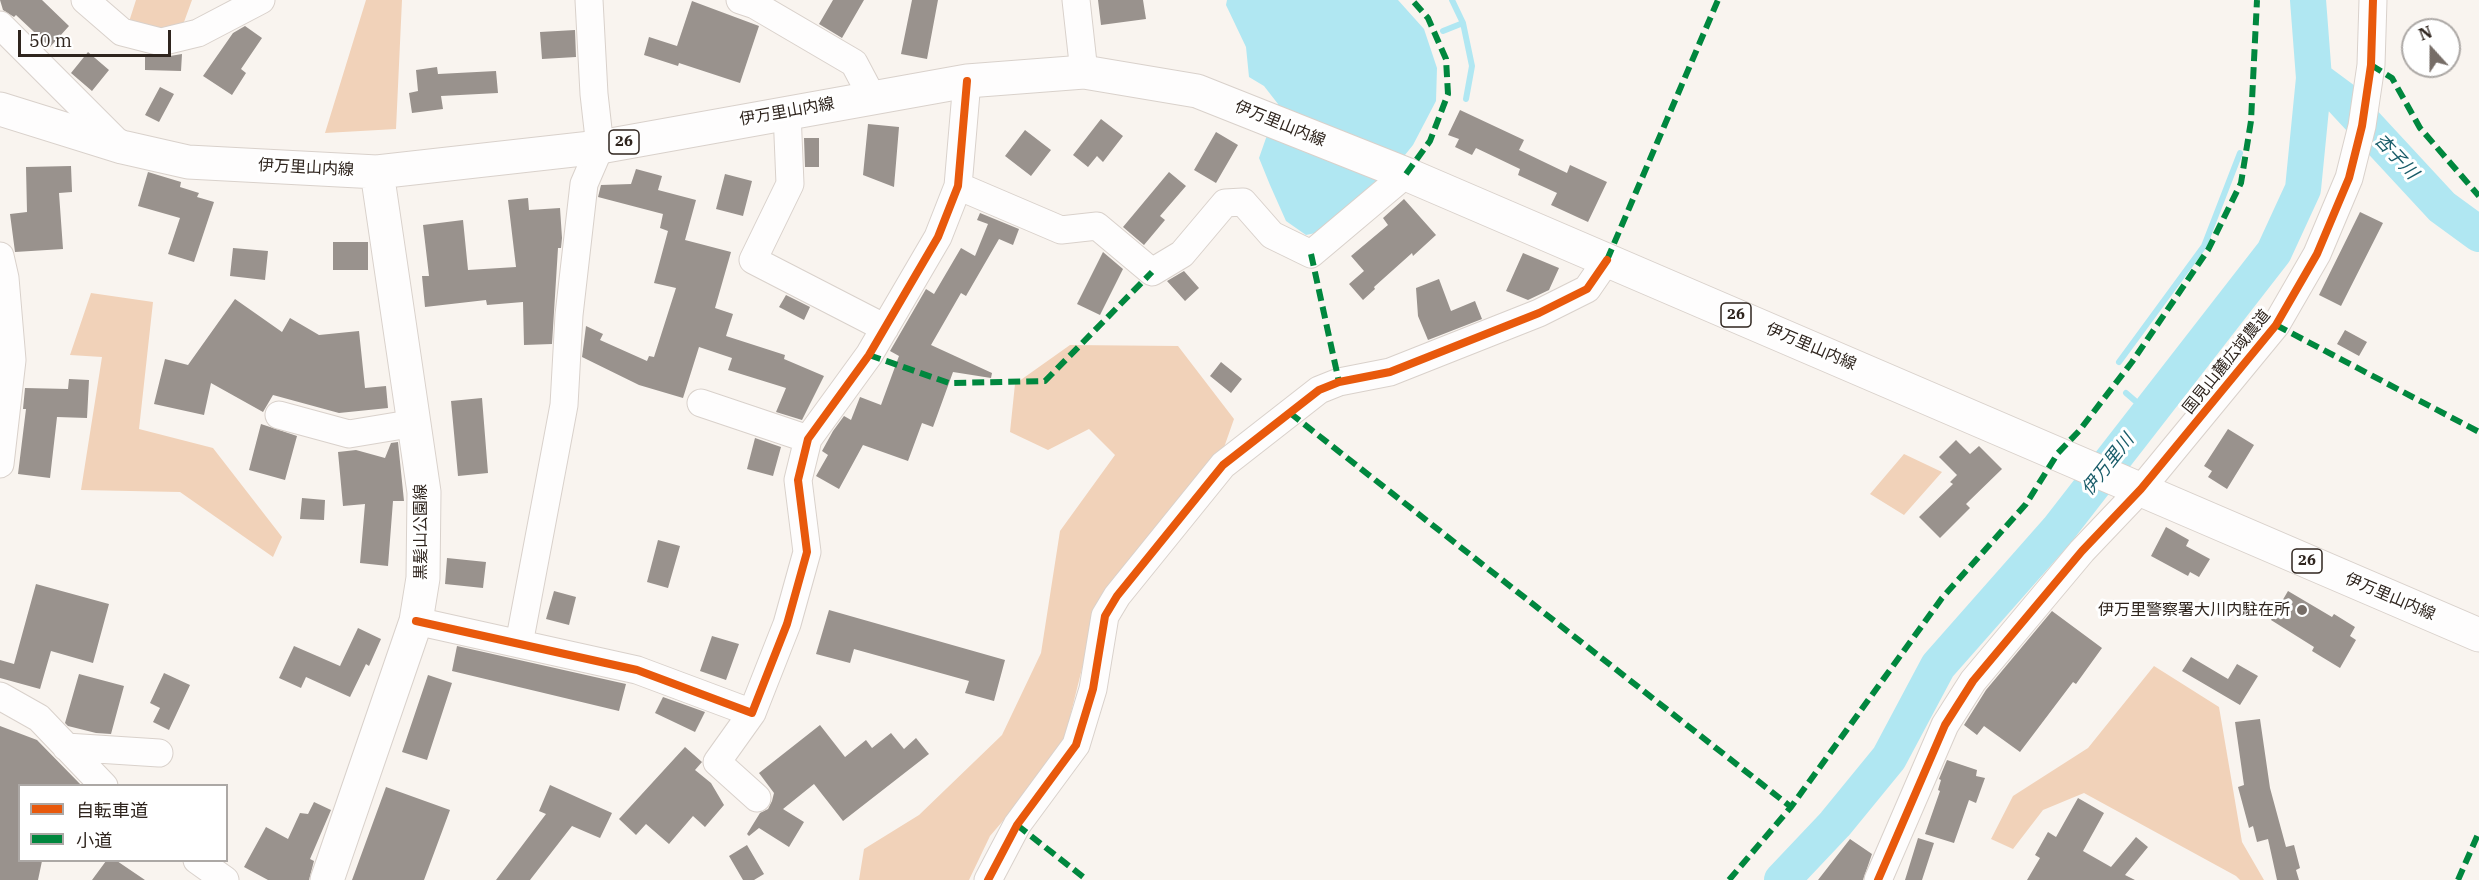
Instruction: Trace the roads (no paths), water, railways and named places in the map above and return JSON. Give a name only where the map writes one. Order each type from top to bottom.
[{"type":"main road","name":"伊万里山内線","points":[[0,109],[122,147],[188,162],[377,172],[600,147],[967,81],[1084,72],[1197,91],[1406,174],[2479,635]]},
{"type":"main road","name":"黒髪山公園線","points":[[327,880],[416,621],[423,578],[424,492],[377,172]]},
{"type":"street","points":[[85,0],[122,32],[161,42],[198,33],[261,0]]},
{"type":"street","points":[[1076,0],[1084,72]]},
{"type":"street","name":"国見山麓広域農道","points":[[1878,880],[1945,725],[1973,681],[2276,325],[2317,254],[2349,178],[2362,126],[2371,65],[2373,0]]},
{"type":"street","points":[[519,644],[564,405],[569,315],[584,184],[600,147],[594,94],[589,1]]},
{"type":"street","points":[[751,2],[854,63],[872,97]]},
{"type":"street","points":[[0,25],[122,147]]},
{"type":"street","points":[[758,798],[717,762],[752,713],[787,624],[807,552],[798,480],[808,439],[869,355],[938,237],[958,186],[967,81]]},
{"type":"street","points":[[787,112],[790,184],[753,260],[885,328]]},
{"type":"street","points":[[958,186],[1061,230],[1097,226],[1152,272],[1182,254],[1224,203],[1243,202],[1272,235],[1311,254],[1406,174]]},
{"type":"street","points":[[0,256],[5,278],[12,360],[4,447],[0,464]]},
{"type":"street","points":[[988,880],[1017,825],[1076,745],[1093,689],[1105,616],[1117,596],[1223,465],[1319,390],[1339,382],[1390,372],[1539,313],[1587,289],[1608,260]]},
{"type":"street","points":[[701,403],[808,439]]},
{"type":"street","points":[[279,415],[349,434],[415,423]]},
{"type":"street","points":[[416,621],[637,670],[752,713]]},
{"type":"street","points":[[0,696],[39,718],[102,784]]},
{"type":"street","points":[[66,747],[159,753]]},
{"type":"street","points":[[198,862],[225,880]]},
{"type":"water","points":[[1227,0],[1398,0],[1424,29],[1437,68],[1436,101],[1413,145],[1380,186],[1325,231],[1306,235],[1286,221],[1270,185],[1259,158],[1278,104],[1264,86],[1249,77],[1246,47],[1226,5]]},
{"type":"waterway","points":[[1452,0],[1463,23],[1472,66],[1466,99]]},
{"type":"waterway","name":"伊万里川","points":[[1782,880],[1835,824],[1889,758],[1938,666],[2058,530],[2274,252],[2303,189],[2314,78],[2308,0]]},
{"type":"waterway","points":[[1443,31],[1463,23]]},
{"type":"waterway","name":"杏子川","points":[[2314,78],[2341,98],[2442,207],[2479,234]]},
{"type":"waterway","points":[[2119,362],[2204,246],[2240,153]]},
{"type":"waterway","points":[[2126,393],[2148,412]]},
{"type":"place","name":"伊万里警察署大川内駐在所","points":[[2302,610]]}]
